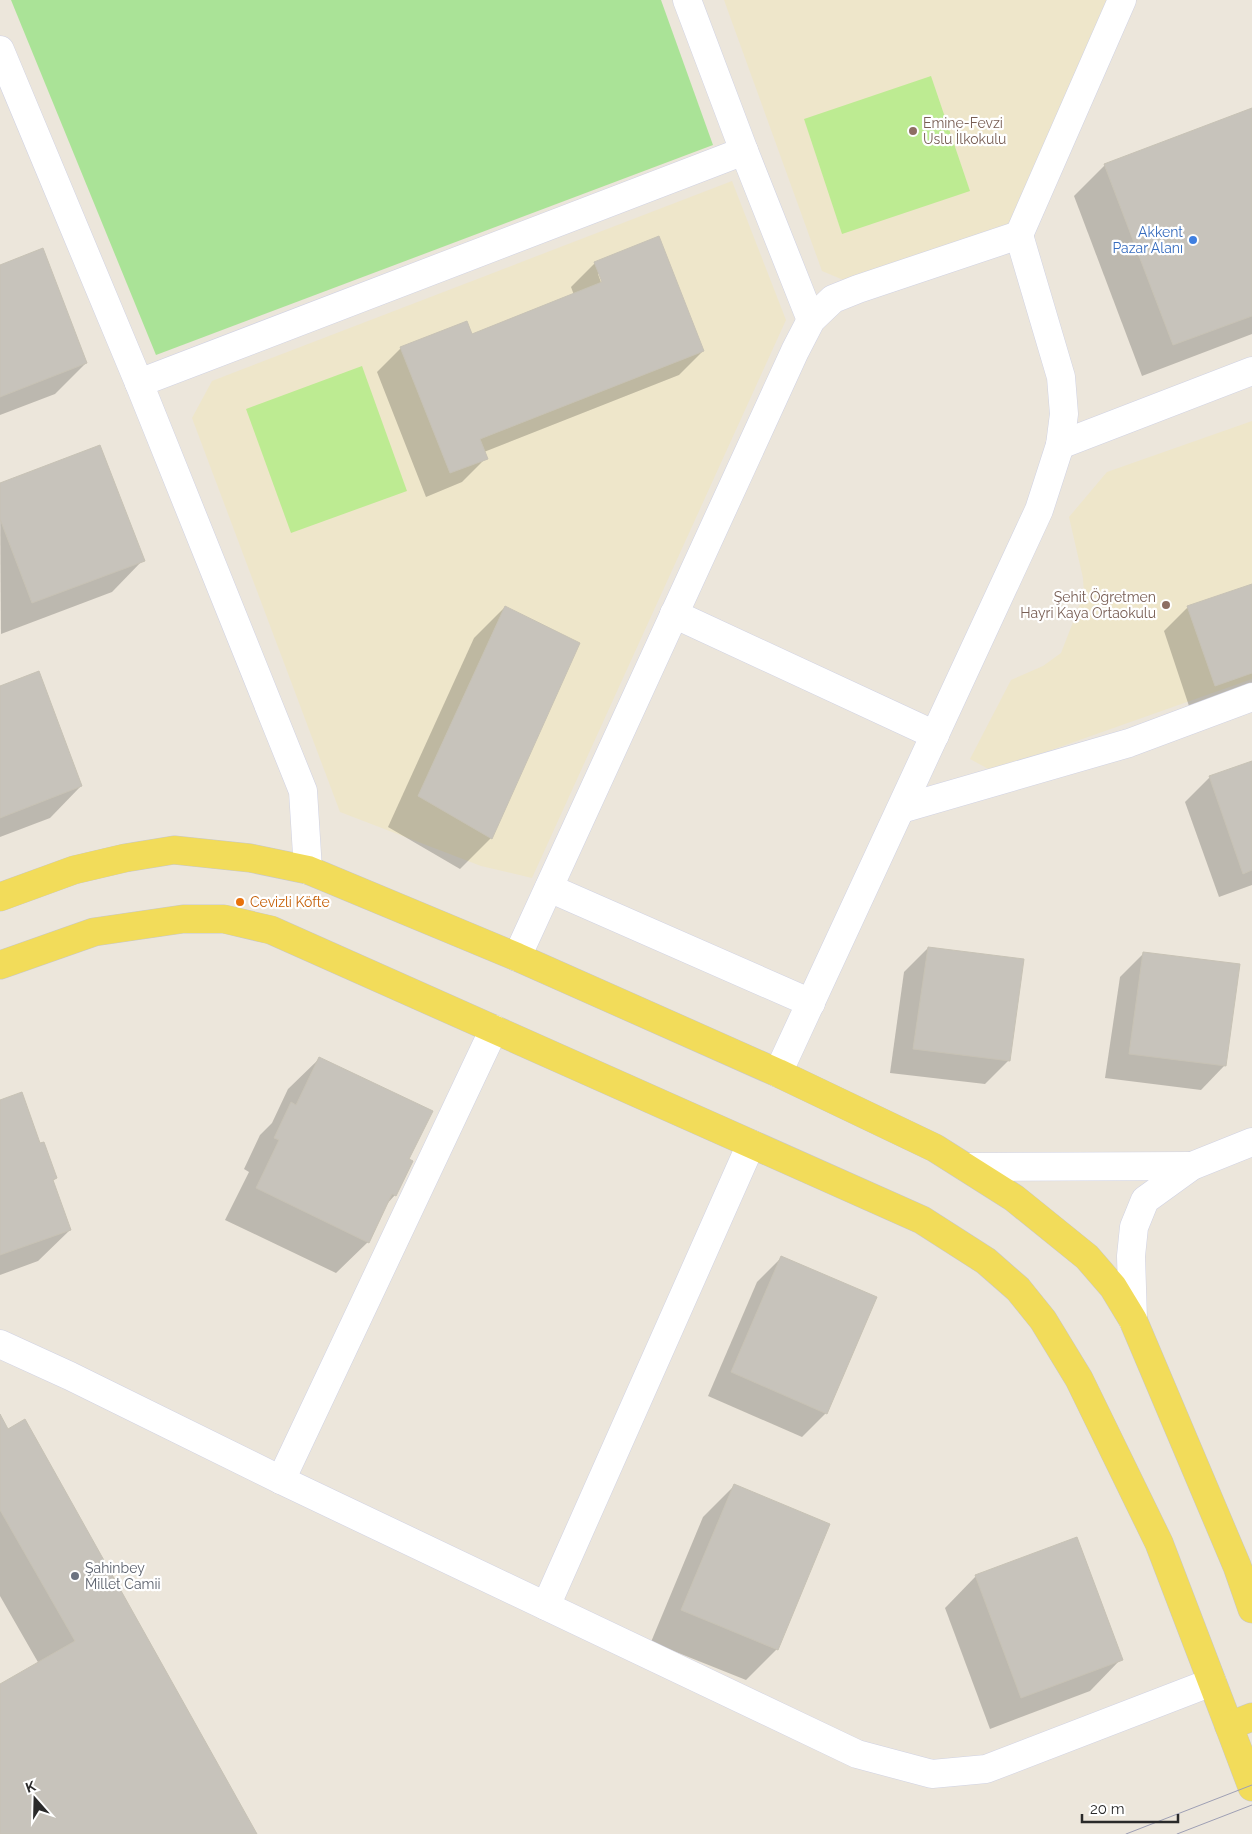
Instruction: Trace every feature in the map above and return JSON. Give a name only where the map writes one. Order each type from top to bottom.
[{"type":"main road","points":[[0,897],[74,870],[125,858],[174,850],[250,858],[308,870],[517,958],[778,1073],[936,1148],[1014,1198],[1087,1257],[1113,1287],[1133,1320],[1244,1576],[1252,1609]]},
{"type":"main road","points":[[0,965],[94,932],[183,919],[224,919],[271,930],[922,1220],[986,1261],[1018,1288],[1043,1320],[1079,1379],[1159,1543],[1212,1682],[1241,1722],[1252,1787]]},
{"type":"street","points":[[687,0],[811,320]]},
{"type":"street","points":[[778,1073],[1039,510],[1060,445],[1064,414],[1061,376],[1018,235],[1122,0]]},
{"type":"street","points":[[0,50],[139,383],[303,791],[308,870]]},
{"type":"street","points":[[139,383],[744,151]]},
{"type":"street","points":[[517,958],[794,351],[811,320],[833,299],[849,292],[1018,235]]},
{"type":"street","points":[[1060,445],[1252,371]]},
{"type":"street","points":[[674,614],[935,735]]},
{"type":"street","points":[[901,809],[1129,743],[1252,698]]},
{"type":"street","points":[[549,888],[811,1003]]},
{"type":"street","points":[[281,1480],[494,1029]]},
{"type":"street","points":[[1133,1320],[1131,1256],[1134,1227],[1145,1200],[1192,1166],[1252,1142]]},
{"type":"street","points":[[546,1606],[751,1144]]},
{"type":"street","points":[[966,1167],[1192,1166]]},
{"type":"street","points":[[0,1344],[857,1754],[932,1774],[986,1769],[1212,1682]]},
{"type":"shaded area","name":"Emine-Fevzi Uslu İlkokulu","points":[[724,0],[1114,0],[1012,227],[853,284],[822,271]]},
{"type":"shaded area","points":[[732,181],[786,320],[532,878],[481,866],[340,812],[192,418],[212,381]]},
{"type":"shaded area","name":"Şehit Öğretmen Hayri Kaya Ortaokulu","points":[[1252,421],[1252,679],[992,771],[970,759],[1011,680],[1043,666],[1061,653],[1084,594],[1083,578],[1069,517],[1107,472]]},
{"type":"green space","points":[[11,0],[661,0],[713,145],[156,355]]},
{"type":"green space","points":[[931,76],[970,191],[842,234],[804,119]]},
{"type":"green space","points":[[362,366],[407,491],[291,533],[246,409]]},
{"type":"building","name":"Akkent Pazar Alanı","points":[[1252,108],[1252,316],[1173,345],[1104,164]]},
{"type":"building","points":[[659,236],[704,351],[480,439],[488,459],[450,473],[400,347],[467,321],[472,334],[602,282],[594,262]]},
{"type":"building","points":[[43,248],[87,363],[0,397],[0,265]]},
{"type":"building","points":[[100,445],[145,561],[32,603],[0,519],[0,483]]},
{"type":"building","points":[[1252,584],[1252,673],[1215,686],[1187,606]]},
{"type":"building","points":[[505,606],[580,643],[492,839],[418,796]]},
{"type":"building","points":[[39,671],[82,786],[0,818],[0,686]]},
{"type":"building","points":[[1252,761],[1252,870],[1243,874],[1209,776]]},
{"type":"building","points":[[928,947],[1024,959],[1010,1061],[913,1049]]},
{"type":"building","points":[[1143,952],[1240,964],[1226,1066],[1129,1054]]},
{"type":"building","points":[[319,1057],[433,1111],[409,1159],[413,1161],[396,1196],[392,1194],[369,1243],[256,1188],[279,1140],[274,1138],[291,1102],[296,1105]]},
{"type":"building","points":[[22,1092],[40,1143],[44,1142],[57,1178],[53,1180],[71,1230],[0,1255],[0,1100]]},
{"type":"building","points":[[781,1256],[877,1297],[827,1414],[731,1372]]},
{"type":"building","name":"Şahinbey Millet Camii","points":[[0,1414],[8,1429],[25,1419],[257,1834],[0,1834],[0,1684],[75,1641],[0,1510]]},
{"type":"building","points":[[734,1484],[830,1524],[778,1650],[681,1610]]},
{"type":"building","points":[[1077,1537],[1123,1660],[1021,1698],[975,1575]]},
{"type":"tram line","points":[[1126,1834],[1252,1785]]},
{"type":"tram line","points":[[1177,1834],[1252,1805]]},
{"type":"place","name":"Emine-Fevzi Uslu İlkokulu","points":[[913,131]]},
{"type":"place","name":"Akkent Pazar Alanı","points":[[1193,240]]},
{"type":"place","name":"Şehit Öğretmen Hayri Kaya Ortaokulu","points":[[1166,605]]},
{"type":"place","name":"Cevizli Köfte","points":[[240,902]]},
{"type":"place","name":"Şahinbey Millet Camii","points":[[75,1576]]}]
